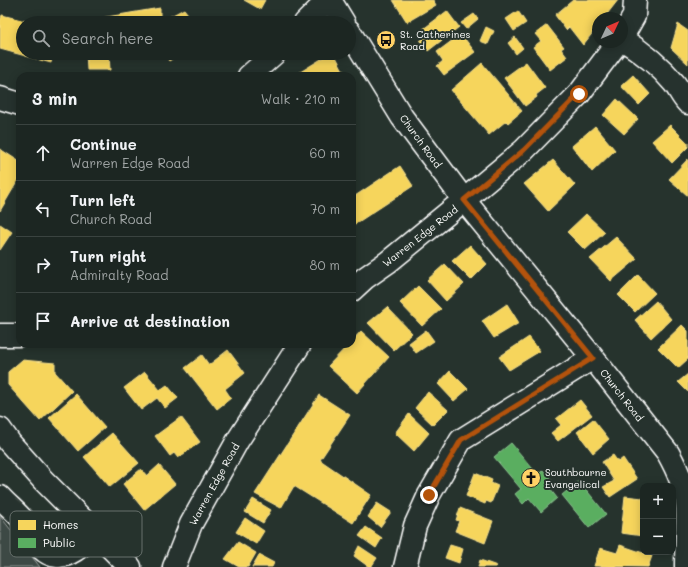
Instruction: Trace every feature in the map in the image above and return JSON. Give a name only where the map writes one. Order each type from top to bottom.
[{"type":"street","points":[[312,16],[329,0],[339,16]]},
{"type":"street","points":[[628,27],[634,16],[635,0]]},
{"type":"street","name":"Church Road","points":[[356,42],[402,117],[464,200],[593,358],[668,453],[683,486],[687,505],[686,567]]},
{"type":"street","points":[[628,42],[641,51],[674,83],[688,103]]},
{"type":"street","name":"Warren Edge Road","points":[[356,286],[388,262],[524,150],[579,94],[614,48]]},
{"type":"street","points":[[254,72],[267,60]]},
{"type":"street","points":[[0,98],[16,103]]},
{"type":"street","points":[[0,335],[16,335]]},
{"type":"street","name":"Warren Edge Road","points":[[174,567],[191,524],[235,446],[297,348]]},
{"type":"street","points":[[405,567],[415,526],[423,507],[461,440],[593,358]]},
{"type":"street","points":[[0,429],[10,443],[43,480],[74,511]]},
{"type":"street","points":[[0,497],[13,511]]},
{"type":"street","points":[[50,557],[63,559],[70,557]]},
{"type":"street","points":[[120,557],[130,567]]},
{"type":"shaded area","points":[[0,516],[10,529],[10,557],[32,557],[40,567],[0,567]]},
{"type":"building: Homes","points":[[244,0],[265,0],[260,9]]},
{"type":"building: Homes","points":[[393,0],[433,0],[436,5],[407,22]]},
{"type":"building: Homes","points":[[573,0],[618,0],[609,12],[592,12],[592,34],[583,45],[569,27],[566,30],[555,15]]},
{"type":"building: Homes","points":[[160,8],[160,16],[113,16]]},
{"type":"building: Homes","points":[[184,9],[190,16],[171,16]]},
{"type":"building: Homes","points":[[447,11],[459,27],[428,51],[420,41],[427,36],[422,30]]},
{"type":"building: Homes","points":[[518,11],[526,23],[514,31],[506,19]]},
{"type":"building: Homes","points":[[474,14],[478,19],[466,29],[461,23]]},
{"type":"building: Homes","points":[[2,15],[16,19],[16,53],[0,49],[0,21]]},
{"type":"building: Homes","points":[[678,24],[688,31],[688,64],[671,48]]},
{"type":"building: Homes","points":[[547,25],[564,47],[561,49],[567,57],[550,70],[533,47],[541,41],[535,34]]},
{"type":"building: Homes","points":[[486,27],[494,31],[488,44],[480,41]]},
{"type":"building: Homes","points":[[461,34],[475,52],[444,75],[437,66],[443,61],[437,52]]},
{"type":"building: Homes","points":[[515,37],[523,48],[516,54],[508,43]]},
{"type":"building: Homes","points":[[40,60],[52,60],[51,63]]},
{"type":"building: Homes","points":[[86,60],[109,60],[110,70],[87,70]]},
{"type":"building: Homes","points":[[320,60],[338,60],[344,72],[300,72]]},
{"type":"building: Homes","points":[[526,62],[545,88],[536,95],[537,97],[525,106],[504,78]]},
{"type":"building: Homes","points":[[482,63],[522,111],[508,123],[506,121],[489,135],[451,90]]},
{"type":"building: Homes","points":[[633,75],[650,94],[639,105],[621,86]]},
{"type":"building: Homes","points":[[617,99],[638,119],[624,134],[603,115]]},
{"type":"building: Homes","points":[[670,125],[688,143],[688,147],[672,163],[652,141]]},
{"type":"building: Homes","points":[[595,126],[615,150],[592,172],[572,146]]},
{"type":"building: Homes","points":[[0,149],[16,159],[16,184],[0,211]]},
{"type":"building: Homes","points":[[688,159],[688,196],[669,179]]},
{"type":"building: Homes","points":[[553,160],[575,185],[548,211],[524,184]]},
{"type":"building: Homes","points":[[400,166],[413,186],[356,223],[356,195]]},
{"type":"building: Homes","points":[[586,214],[605,232],[585,250],[567,232]]},
{"type":"building: Homes","points":[[0,224],[12,232],[0,250]]},
{"type":"building: Homes","points":[[616,237],[637,259],[611,281],[590,259]]},
{"type":"building: Homes","points":[[470,245],[487,264],[471,280],[452,261]]},
{"type":"building: Homes","points":[[445,264],[464,284],[446,301],[427,280]]},
{"type":"building: Homes","points":[[638,275],[655,293],[635,312],[618,295]]},
{"type":"building: Homes","points":[[418,286],[441,309],[422,326],[400,303]]},
{"type":"building: Homes","points":[[656,301],[671,319],[651,338],[635,320]]},
{"type":"building: Homes","points":[[507,304],[519,323],[494,338],[482,321]]},
{"type":"building: Homes","points":[[387,307],[412,333],[394,350],[368,323]]},
{"type":"building: Homes","points":[[682,325],[688,331],[688,359],[678,368],[658,348]]},
{"type":"building: Homes","points":[[426,330],[434,341],[416,353],[409,343]]},
{"type":"building: Homes","points":[[361,331],[389,357],[357,393],[328,366],[345,348],[356,348],[356,337]]},
{"type":"building: Homes","points":[[529,337],[540,351],[509,370],[499,357]]},
{"type":"building: Homes","points":[[228,350],[245,373],[225,389],[231,398],[217,409],[185,368],[202,355],[209,365]]},
{"type":"building: Homes","points":[[22,360],[55,363],[55,372],[72,391],[40,421],[8,385],[8,372]]},
{"type":"building: Homes","points":[[450,371],[468,389],[454,401],[438,384]]},
{"type":"building: Homes","points":[[145,372],[160,390],[167,385],[178,398],[165,408],[157,398],[141,410],[124,388]]},
{"type":"building: Homes","points":[[688,374],[688,392],[678,382]]},
{"type":"building: Homes","points":[[428,392],[448,410],[433,425],[415,408]]},
{"type":"building: Homes","points":[[76,394],[105,427],[78,451],[49,418]]},
{"type":"building: Homes","points":[[319,395],[350,415],[320,460],[371,495],[353,523],[294,486],[281,508],[255,494]]},
{"type":"building: Homes","points":[[580,400],[592,415],[558,441],[551,433],[561,425],[556,419]]},
{"type":"building: Homes","points":[[409,414],[429,433],[414,451],[395,433]]},
{"type":"building: Homes","points":[[181,417],[200,442],[178,458],[174,453],[170,456],[155,436]]},
{"type":"building: Homes","points":[[593,419],[609,439],[593,453],[577,432]]},
{"type":"building: Homes","points":[[112,433],[139,463],[110,487],[84,457]]},
{"type":"building: Homes","points":[[613,455],[618,462],[623,458],[637,479],[610,497],[603,487],[614,481],[602,462]]},
{"type":"building: Homes","points":[[159,465],[175,484],[144,510],[123,484],[141,469],[147,476]]},
{"type":"building: Homes","points":[[475,473],[492,480],[491,483],[498,486],[491,503],[486,501],[485,504],[466,496]]},
{"type":"building: Homes","points":[[625,496],[640,498],[640,536],[621,533]]},
{"type":"building: Homes","points":[[253,499],[271,510],[263,523],[245,512]]},
{"type":"building: Homes","points":[[377,503],[391,512],[380,527],[368,517]]},
{"type":"building: Homes","points":[[460,508],[493,521],[485,543],[455,531],[459,521],[456,520]]},
{"type":"building: Homes","points":[[245,518],[264,531],[256,544],[236,532]]},
{"type":"building: Homes","points":[[366,527],[382,538],[376,548],[359,536]]},
{"type":"building: Homes","points":[[238,542],[256,553],[248,567],[239,567],[225,559]]},
{"type":"building: Homes","points":[[450,545],[463,549],[459,563],[445,558]]},
{"type":"building: Homes","points":[[620,545],[640,552],[640,555],[652,556],[648,567],[594,566],[600,548],[617,553]]},
{"type":"building: Homes","points":[[359,546],[377,558],[371,567],[354,556]]},
{"type":"building: Homes","points":[[259,555],[274,563],[272,567],[252,567]]},
{"type":"building: Homes","points":[[480,560],[497,566],[478,567]]},
{"type":"building: Public","name":"Southbourne Evangelical","points":[[511,443],[538,475],[543,470],[552,481],[547,485],[557,498],[541,512],[529,498],[523,504],[515,494],[521,489],[494,457]]},
{"type":"building: Public","points":[[579,481],[606,514],[589,528],[562,495]]},
{"type":"place","name":"St. Catherines Road","points":[[386,40]]},
{"type":"place","name":"Southbourne Evangelical","points":[[531,478]]},
{"type":"route","points":[[429,495],[461,440],[593,358],[464,200],[524,150],[579,94]]}]
